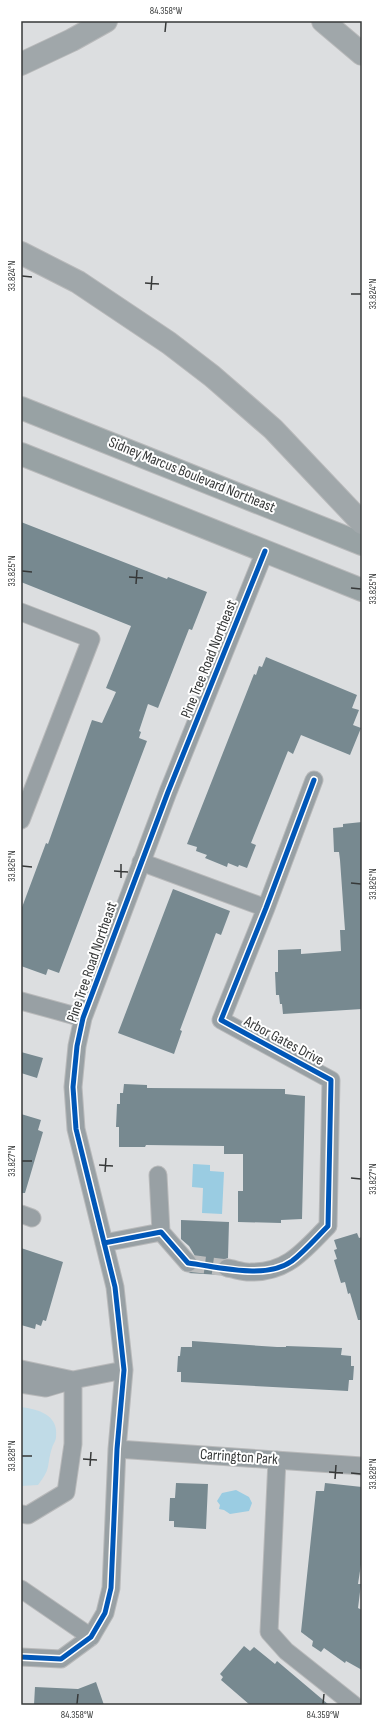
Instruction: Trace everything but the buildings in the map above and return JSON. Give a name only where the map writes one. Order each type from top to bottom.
[{"type":"highway","points":[[21,64],[72,40],[106,21]]},
{"type":"highway","points":[[323,21],[362,54]]},
{"type":"highway","points":[[21,253],[78,282],[162,339],[212,376],[273,429],[362,524]]},
{"type":"main road","name":"Sidney Marcus Boulevard Northeast","points":[[21,408],[362,544]]},
{"type":"main road","points":[[21,454],[362,590]]},
{"type":"street","name":"Pine Tree Road Northeast","points":[[90,1637],[104,1613],[111,1588],[117,1449],[124,1370],[115,1287],[76,1129],[73,1087],[77,1046],[82,1018],[141,862],[265,551]]},
{"type":"street","points":[[21,612],[91,639],[21,820]]},
{"type":"street","name":"Arbor Gates Drive","points":[[227,1268],[251,1273],[273,1269],[292,1261],[328,1226],[331,1080],[221,1020],[266,908],[314,780]]},
{"type":"street","points":[[141,862],[266,908]]},
{"type":"street","points":[[21,1001],[82,1018]]},
{"type":"street","points":[[158,1175],[161,1232],[188,1263]]},
{"type":"street","points":[[104,1243],[161,1232]]},
{"type":"street","points":[[21,1369],[47,1373],[74,1380]]},
{"type":"street","points":[[21,1384],[46,1388],[74,1380],[124,1370]]},
{"type":"street","points":[[21,1514],[28,1515],[66,1492],[73,1444],[74,1380]]},
{"type":"street","name":"Carrington Park","points":[[117,1449],[362,1466]]},
{"type":"street","points":[[277,1460],[269,1632],[286,1651],[354,1705]]},
{"type":"street","points":[[21,1589],[90,1637],[61,1659],[21,1657]]},
{"type":"shaded area","points":[[21,1407],[34,1409],[46,1414],[51,1418],[56,1429],[56,1438],[50,1454],[47,1470],[38,1485],[21,1486]]},
{"type":"water","points":[[193,1164],[210,1165],[210,1171],[224,1172],[222,1214],[202,1213],[203,1188],[192,1187]]},
{"type":"water","points":[[236,1490],[249,1497],[252,1503],[249,1511],[230,1514],[219,1509],[220,1505],[217,1501],[222,1493]]},
{"type":"tunnel","points":[[188,1263],[227,1268]]},
{"type":"cycle path","points":[[21,1657],[61,1659],[91,1637],[105,1613],[111,1588],[117,1449],[124,1370],[115,1287],[76,1129],[73,1087],[77,1046],[83,1018],[168,792],[265,551]]},
{"type":"cycle path","points":[[104,1243],[161,1232],[188,1263],[242,1271],[256,1271],[281,1267],[292,1261],[328,1226],[331,1080],[221,1020],[266,908],[314,780]]}]
